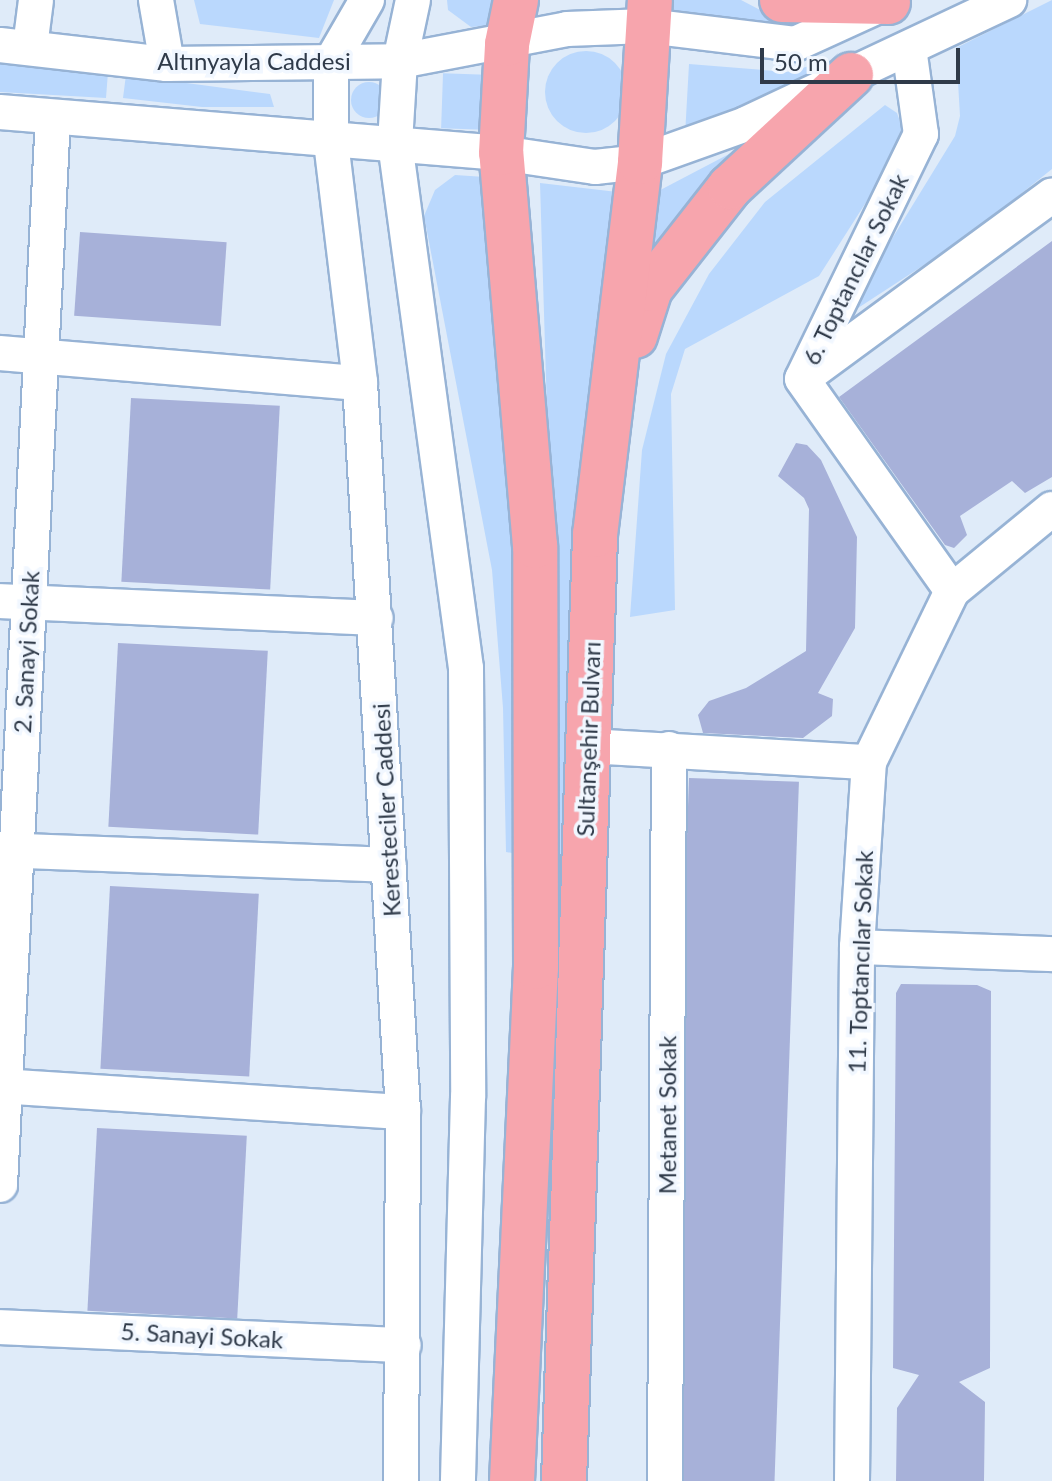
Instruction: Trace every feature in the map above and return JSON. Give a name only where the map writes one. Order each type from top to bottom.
[{"type":"highway","name":"Sultanşehir Bulvarı","points":[[512,1481],[536,967],[535,546],[501,153],[507,44],[516,0]]},
{"type":"highway","points":[[782,0],[890,1]]},
{"type":"highway","name":"Sultanşehir Bulvarı","points":[[564,1481],[595,535],[640,162],[648,13]]},
{"type":"highway","points":[[609,419],[650,289],[730,187],[851,75]]},
{"type":"street","points":[[15,46],[36,0]]},
{"type":"street","points":[[156,0],[167,64]]},
{"type":"street","points":[[331,62],[367,0]]},
{"type":"street","points":[[413,0],[400,61],[395,143],[466,668],[468,1097],[458,1481]]},
{"type":"street","points":[[0,112],[331,142],[395,143],[501,153],[595,167],[640,162],[746,124],[1009,0]]},
{"type":"street","name":"Altınyayla Caddesi","points":[[15,46],[167,64],[400,61],[507,44],[648,13],[795,44],[890,1]]},
{"type":"street","name":"6. Toptancılar Sokak","points":[[909,48],[921,134],[802,379],[952,591]]},
{"type":"street","name":"Keresteciler Caddesi","points":[[331,62],[331,142],[360,383],[403,1112],[401,1481]]},
{"type":"street","name":"2. Sanayi Sokak","points":[[0,1185],[14,602],[41,356],[53,118]]},
{"type":"street","points":[[802,379],[1052,195]]},
{"type":"street","points":[[0,353],[360,383]]},
{"type":"street","name":"11. Toptancılar Sokak","points":[[852,1481],[857,947],[869,762],[952,591],[1052,509]]},
{"type":"street","points":[[14,602],[376,618]]},
{"type":"street","points":[[588,746],[869,762]]},
{"type":"street","name":"Metanet Sokak","points":[[665,1481],[669,749]]},
{"type":"street","points":[[8,850],[389,865]]},
{"type":"street","points":[[857,947],[1052,954]]},
{"type":"street","points":[[2,1086],[403,1112]]},
{"type":"street","name":"5. Sanayi Sokak","points":[[0,1327],[404,1345]]},
{"type":"shaded area","points":[[194,0],[334,0],[319,38],[200,24]]},
{"type":"shaded area","points":[[447,0],[513,0],[495,25],[471,27],[448,10]]},
{"type":"shaded area","points":[[673,0],[741,0],[800,31],[673,13]]},
{"type":"shaded area","points":[[1052,0],[1052,169],[964,239],[858,308],[860,291],[955,136],[960,116],[956,48]]},
{"type":"shaded area","points":[[873,49],[685,135],[689,64],[787,72]]},
{"type":"shaded area","points":[[586,51],[602,54],[615,63],[624,76],[627,92],[624,108],[615,121],[602,130],[586,133],[570,130],[557,121],[548,108],[545,92],[548,76],[557,63],[570,54]]},
{"type":"shaded area","points":[[0,57],[108,72],[106,98],[0,92]]},
{"type":"shaded area","points":[[443,73],[493,75],[491,130],[441,128]]},
{"type":"shaded area","points":[[126,75],[270,94],[274,107],[202,107],[123,98]]},
{"type":"shaded area","points":[[369,82],[382,87],[387,100],[382,113],[369,118],[356,113],[351,100],[356,87]]},
{"type":"shaded area","points":[[885,105],[897,113],[905,136],[884,193],[870,196],[819,276],[685,349],[671,394],[675,610],[630,617],[642,450],[666,354],[709,274],[765,202]]},
{"type":"shaded area","points":[[750,143],[636,274],[647,197]]},
{"type":"shaded area","points":[[455,175],[485,177],[501,195],[524,855],[506,852],[503,708],[492,570],[424,216],[435,190]]},
{"type":"shaded area","points":[[540,183],[626,193],[569,1042],[553,1046],[559,802]]},
{"type":"building","points":[[80,232],[227,242],[221,326],[74,316]]},
{"type":"building","points":[[1052,241],[1052,477],[1025,493],[1012,481],[960,516],[967,535],[954,548],[945,545],[839,397]]},
{"type":"building","points":[[131,398],[280,406],[270,590],[121,582]]},
{"type":"building","points":[[796,443],[807,445],[821,460],[857,537],[855,628],[818,693],[833,699],[832,716],[803,738],[703,733],[698,715],[709,701],[746,688],[806,651],[809,509],[804,498],[778,476]]},
{"type":"building","points":[[118,643],[268,651],[258,835],[108,827]]},
{"type":"building","points":[[689,778],[799,782],[775,1481],[664,1481]]},
{"type":"building","points":[[110,886],[259,894],[249,1077],[100,1069]]},
{"type":"building","points":[[901,984],[977,985],[991,991],[990,1368],[959,1382],[985,1402],[984,1481],[896,1481],[897,1408],[919,1375],[893,1368],[896,993]]},
{"type":"building","points":[[97,1128],[247,1136],[237,1319],[87,1311]]}]
